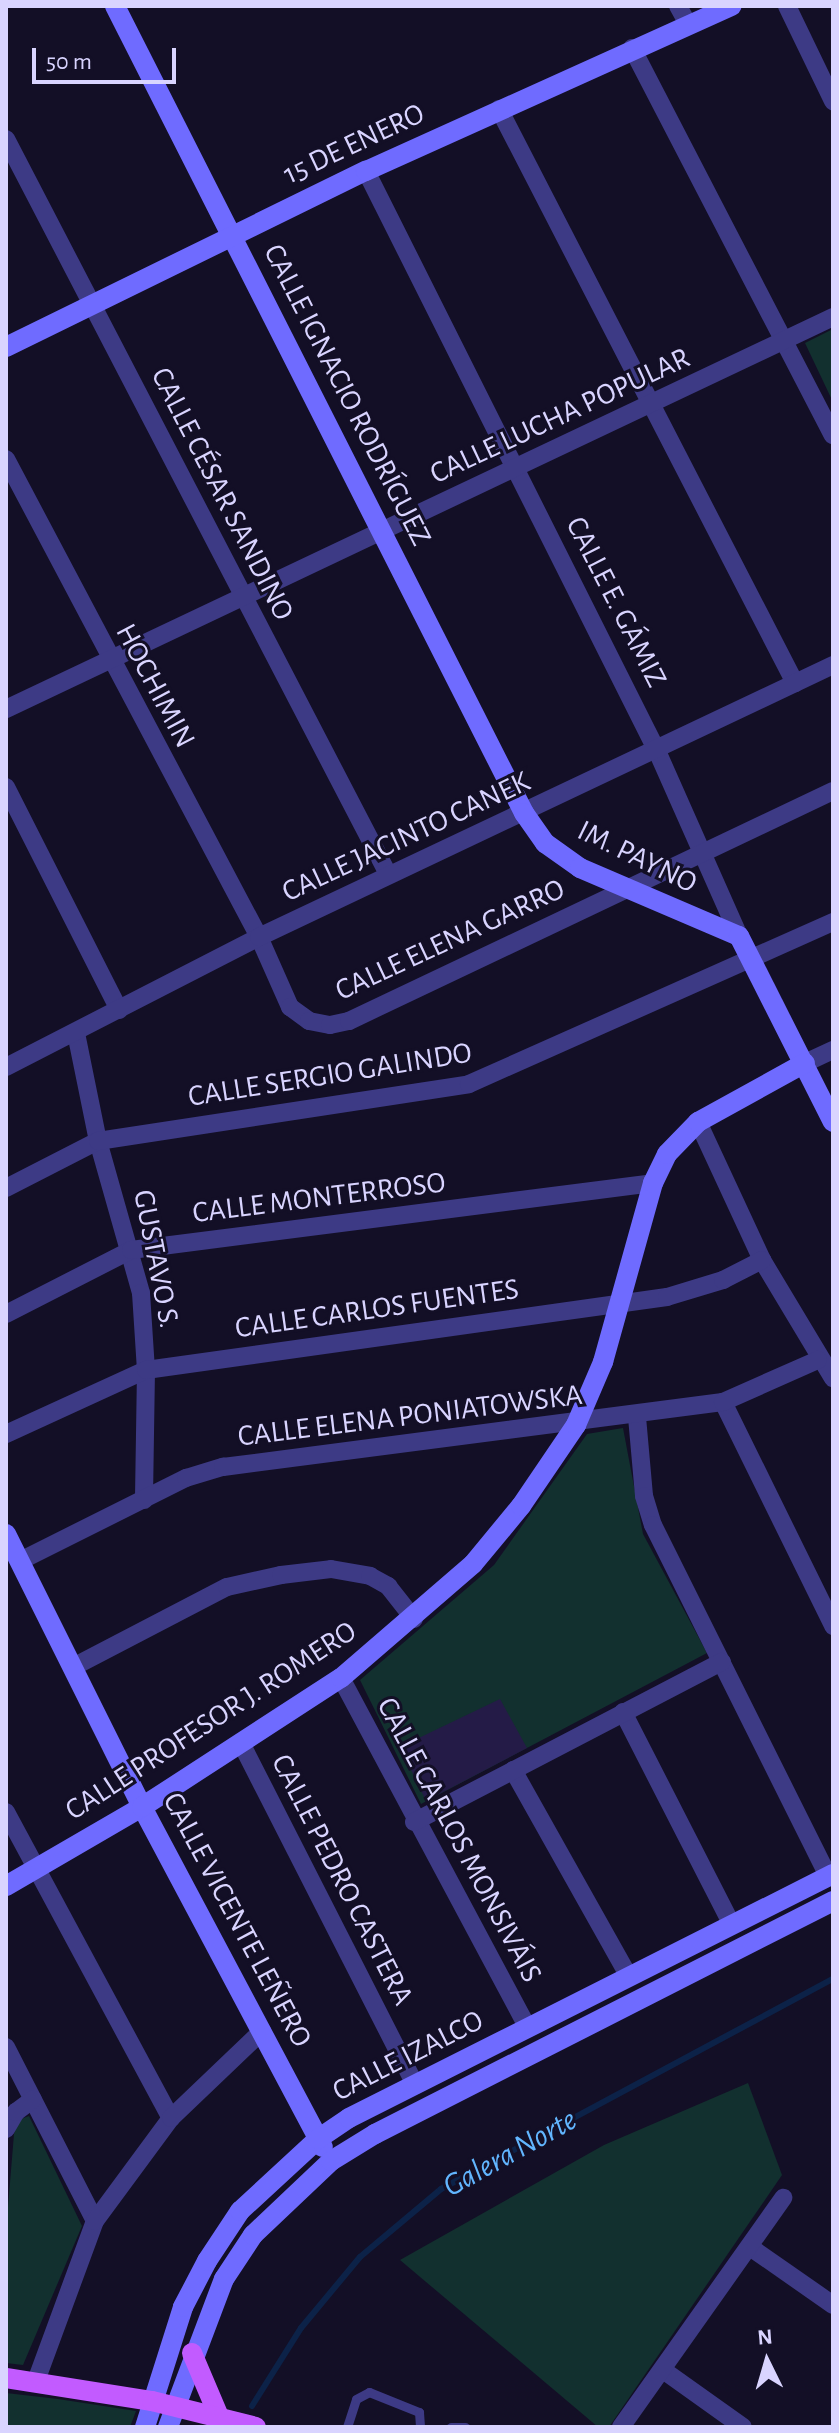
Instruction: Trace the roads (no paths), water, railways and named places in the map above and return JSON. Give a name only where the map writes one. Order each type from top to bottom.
[{"type":"main road","name":"CALLE IGNACIO RODRÍGUEZ","points":[[115,6],[524,813]]},
{"type":"main road","name":"15 DE ENERO","points":[[6,347],[231,235],[632,48],[683,15],[732,6]]},
{"type":"main road","name":"IM. PAYNO","points":[[524,813],[560,856],[624,889],[739,936]]},
{"type":"main road","name":"CALLE E. GÁMIZ","points":[[739,936],[754,959],[833,1122]]},
{"type":"main road","name":"CALLE PROFESOR J. ROMERO","points":[[6,1886],[142,1807],[341,1678],[414,1619],[473,1564],[512,1518],[576,1425],[621,1302],[653,1183],[667,1154],[698,1122],[805,1063]]},
{"type":"main road","name":"CALLE VICENTE LEÑERO","points":[[6,1534],[75,1666],[142,1807],[331,2161]]},
{"type":"main road","name":"CALLE IZALCO","points":[[145,2427],[183,2307],[207,2261],[240,2211],[318,2139],[628,1975],[830,1875]]},
{"type":"main road","name":"CALLE IZALCO","points":[[168,2427],[192,2353],[224,2279],[253,2235],[331,2161],[389,2126],[833,1901]]},
{"type":"main road","points":[[192,2353],[220,2419]]},
{"type":"main road","points":[[6,2378],[152,2401],[256,2427]]},
{"type":"street","points":[[787,6],[833,101]]},
{"type":"street","points":[[632,48],[833,435]]},
{"type":"street","points":[[499,109],[795,683]]},
{"type":"street","name":"CALLE CÉSAR SANDINO","points":[[6,139],[388,874]]},
{"type":"street","name":"CALLE E. GÁMIZ","points":[[366,171],[657,751],[704,851],[739,936]]},
{"type":"street","name":"CALLE LUCHA POPULAR","points":[[6,709],[651,406],[833,317]]},
{"type":"street","name":"HOCHIMIN","points":[[6,459],[110,662],[259,937]]},
{"type":"street","name":"CALLE JACINTO CANEK","points":[[6,1067],[388,874],[657,751],[833,665]]},
{"type":"street","points":[[6,787],[119,1010]]},
{"type":"street","name":"CALLE ELENA GARRO","points":[[259,937],[290,1007],[309,1021],[330,1025],[349,1021],[833,791]]},
{"type":"street","name":"CALLE SERGIO GALINDO","points":[[6,1188],[98,1141],[469,1084],[833,922]]},
{"type":"street","name":"GUSTAVO S.","points":[[76,1033],[98,1141],[131,1250],[142,1304],[146,1370],[144,1500]]},
{"type":"street","points":[[805,1063],[833,1050]]},
{"type":"street","points":[[698,1122],[762,1260],[818,1360],[833,1378]]},
{"type":"street","name":"CALLE MONTERROSO","points":[[6,1314],[131,1250],[653,1183]]},
{"type":"street","name":"CALLE CARLOS FUENTES","points":[[6,1434],[146,1370],[696,1289],[762,1260]]},
{"type":"street","name":"CALLE ELENA PONIATOWSKA","points":[[20,1561],[144,1500],[223,1467],[576,1425],[723,1402],[818,1360]]},
{"type":"street","points":[[723,1402],[833,1626]]},
{"type":"street","points":[[637,1417],[644,1496],[653,1525],[830,1875]]},
{"type":"street","points":[[75,1666],[227,1587],[281,1575],[331,1569],[370,1576],[388,1586],[414,1619]]},
{"type":"street","points":[[414,1822],[722,1662]]},
{"type":"street","name":"CALLE CARLOS MONSIVÁIS","points":[[341,1678],[414,1822],[528,2028]]},
{"type":"street","points":[[623,1712],[732,1925]]},
{"type":"street","name":"CALLE PEDRO CASTERA","points":[[241,1743],[415,2085]]},
{"type":"street","points":[[513,1770],[628,1975]]},
{"type":"street","points":[[6,1812],[34,1870],[171,2118]]},
{"type":"street","points":[[36,2381],[95,2221],[171,2118],[262,2031]]},
{"type":"street","points":[[6,2047],[95,2221]]},
{"type":"street","points":[[6,2129],[16,2112],[33,2099]]},
{"type":"street","points":[[621,2427],[783,2198]]},
{"type":"street","points":[[750,2247],[833,2305]]},
{"type":"street","points":[[663,2370],[743,2427]]},
{"type":"lane","points":[[347,2427],[356,2399],[369,2392],[419,2412],[420,2427]]},
{"type":"lane","points":[[451,2427],[465,2427]]},
{"type":"waterway","name":"Galera Norte","points":[[252,2406],[301,2328],[360,2257],[441,2189],[833,1979]]}]
